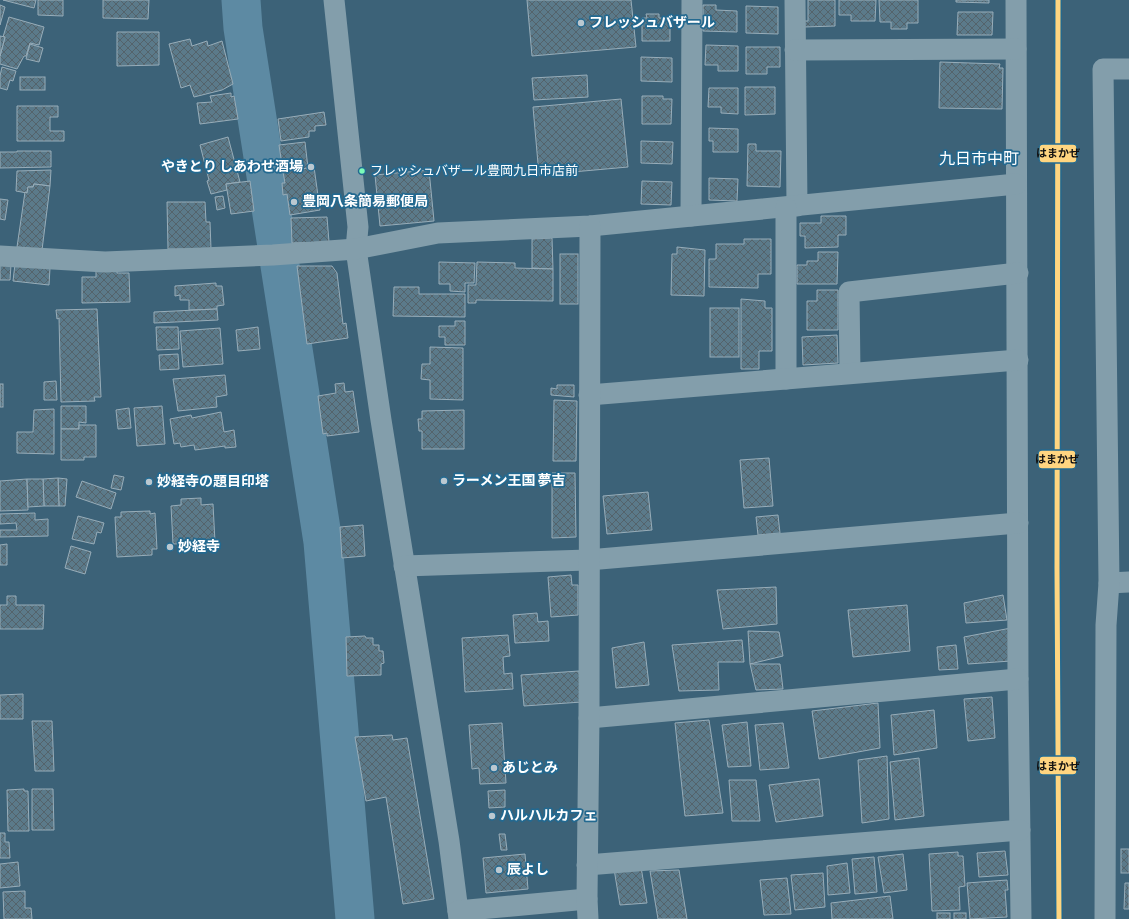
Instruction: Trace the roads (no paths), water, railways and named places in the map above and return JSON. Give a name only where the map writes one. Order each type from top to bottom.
[{"type":"street","points":[[334,0],[358,227],[356,249],[404,566],[449,841],[458,915],[588,909],[587,865],[590,718],[588,560],[590,226]]},
{"type":"street","points":[[691,216],[692,0]]},
{"type":"street","points":[[786,379],[792,207],[795,0]]},
{"type":"street","points":[[1016,0],[1018,679],[1022,919]]},
{"type":"street","points":[[795,50],[1016,49]]},
{"type":"street","points":[[1105,919],[1106,624],[1119,583],[1103,69],[1129,69]]},
{"type":"street","points":[[0,256],[105,262],[280,255],[356,249],[438,233],[590,226],[1016,184]]},
{"type":"street","points":[[850,373],[849,292],[1018,273]]},
{"type":"street","points":[[589,395],[1018,360]]},
{"type":"street","points":[[404,566],[588,560],[1018,523]]},
{"type":"street","points":[[590,718],[1018,679]]},
{"type":"street","points":[[587,865],[1020,830]]},
{"type":"waterway","points":[[241,0],[243,28],[323,542],[355,919]]},
{"type":"place","name":"フレッシュバザール","points":[[581,23]]},
{"type":"place","name":"やきとり しあわせ酒場","points":[[311,167]]},
{"type":"place","name":"フレッシュバザール豊岡九日市店前","points":[[362,171]]},
{"type":"place","name":"豊岡八条簡易郵便局","points":[[294,202]]},
{"type":"place","name":"ラーメン王国 夢吉","points":[[444,481]]},
{"type":"place","name":"妙経寺の題目印塔","points":[[149,482]]},
{"type":"place","name":"妙経寺","points":[[170,547]]},
{"type":"place","name":"あじとみ","points":[[494,768]]},
{"type":"place","name":"ハルハルカフェ","points":[[492,816]]},
{"type":"place","name":"辰よし","points":[[499,870]]},
{"type":"district","name":"九日市中町","points":[[979,159]]}]
